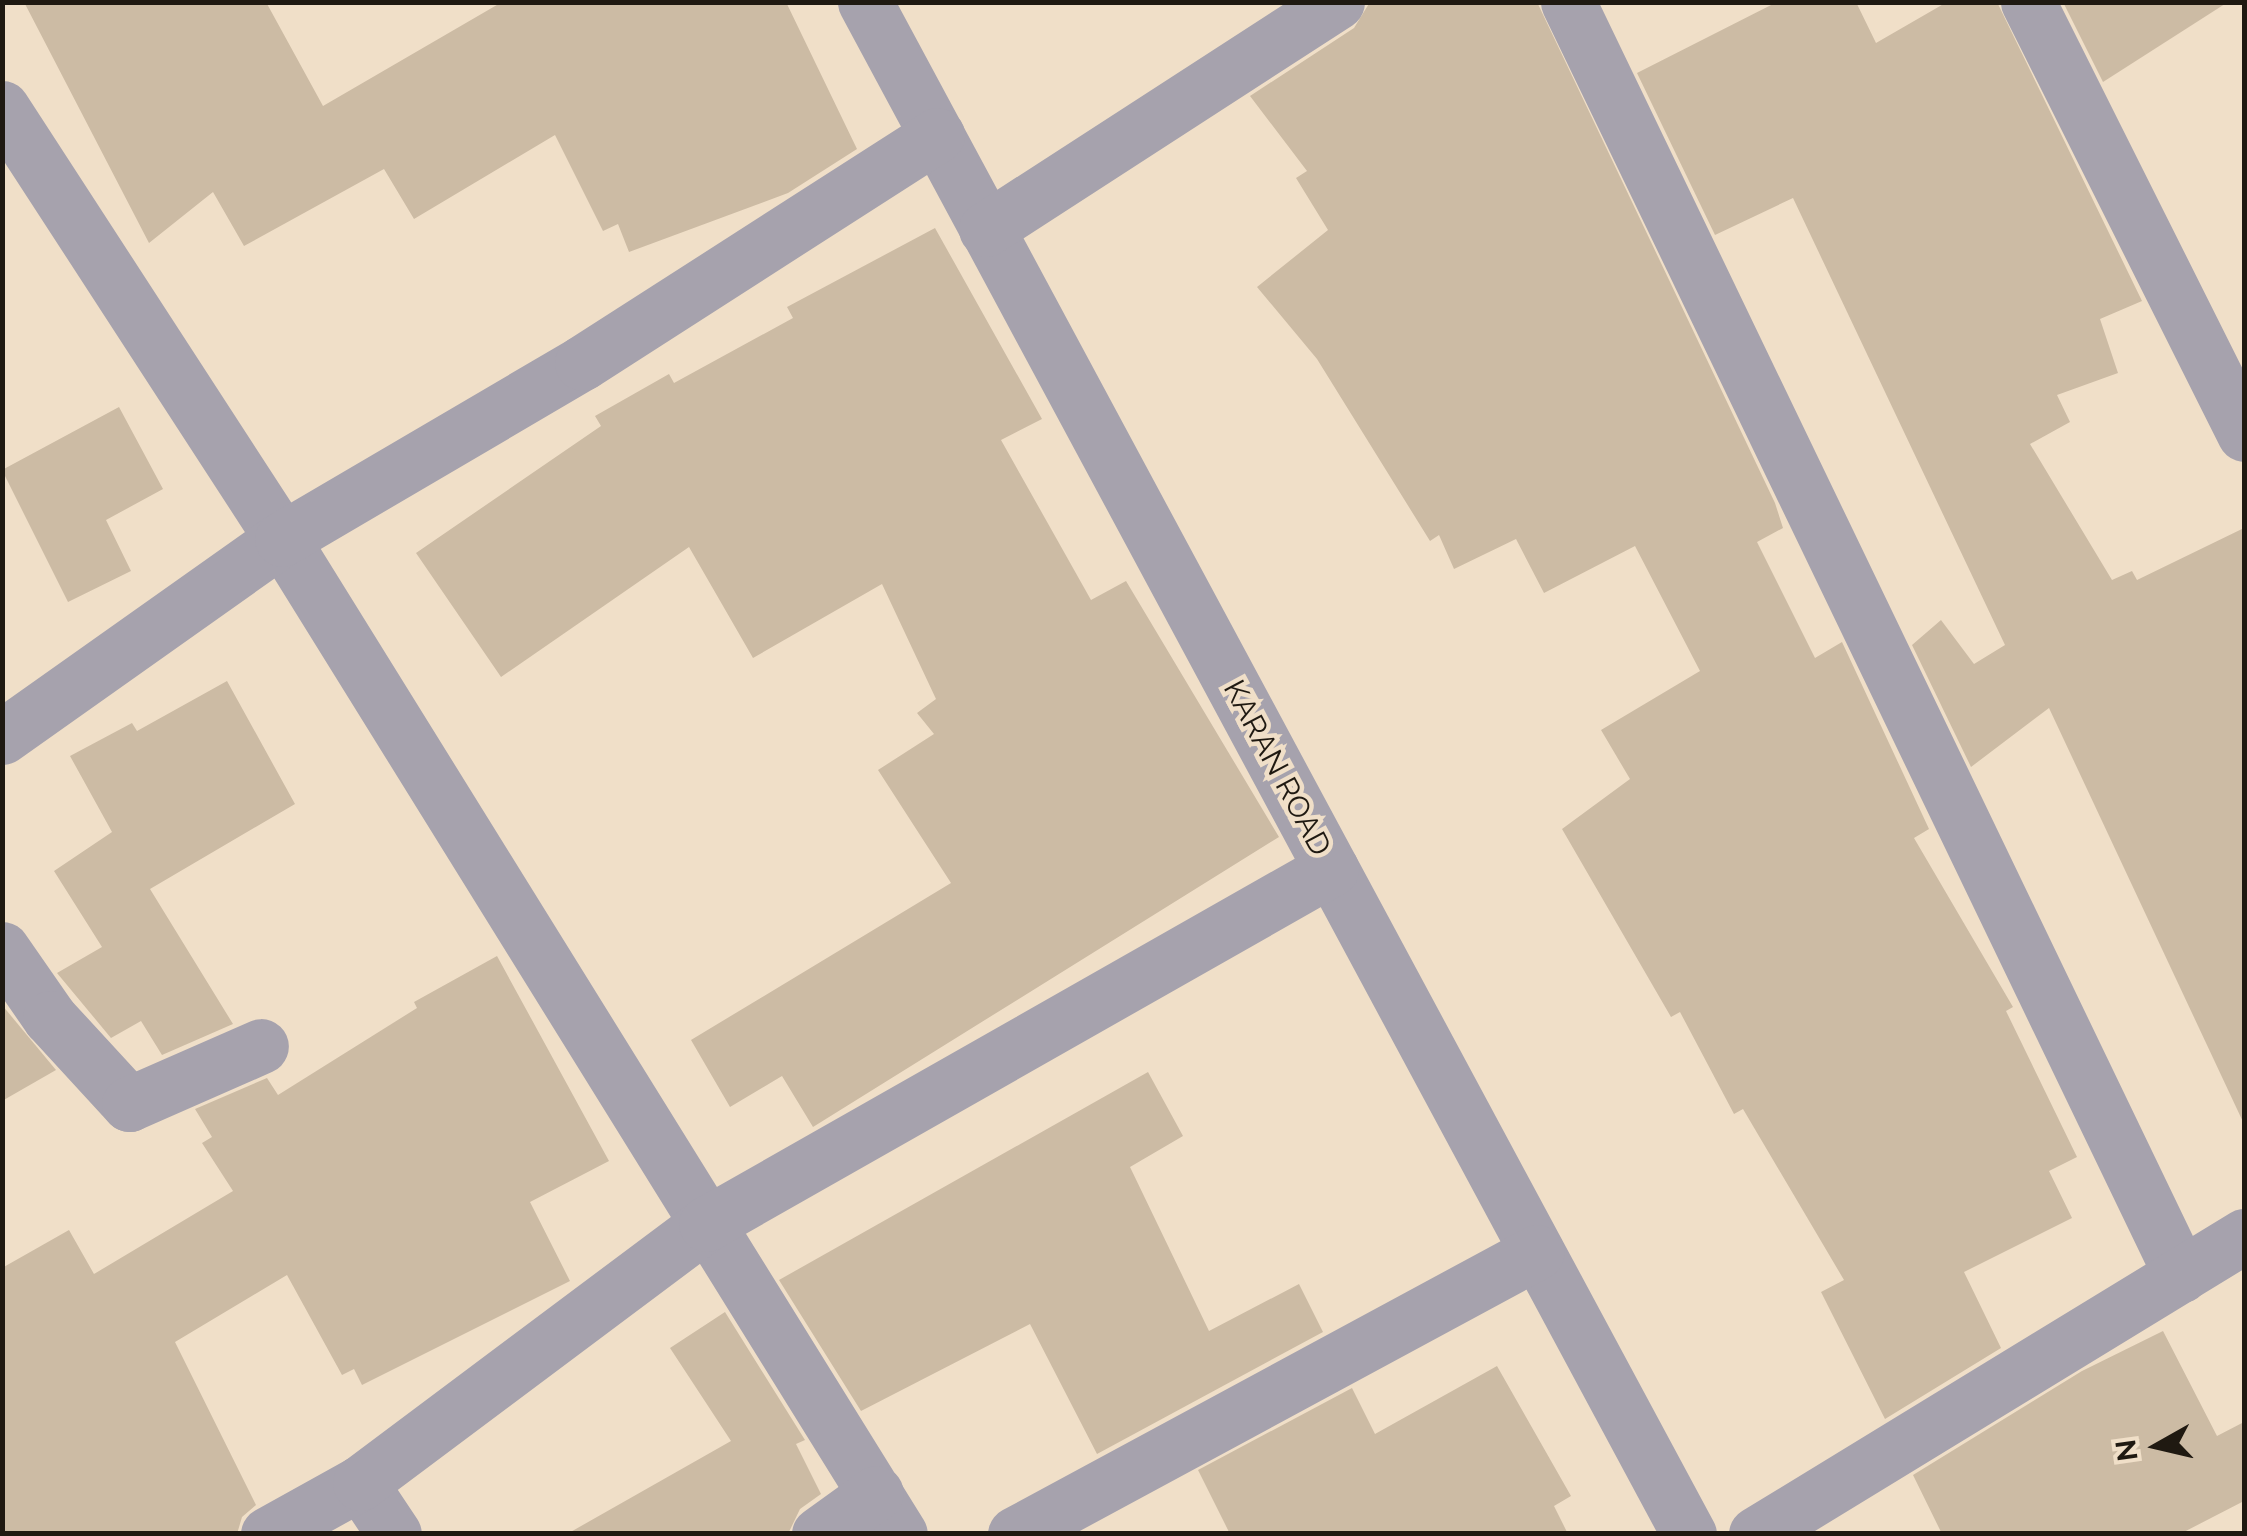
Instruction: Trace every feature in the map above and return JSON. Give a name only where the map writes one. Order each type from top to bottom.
[{"type":"street","name":"KARAN ROAD","points":[[865,2],[1690,1534]]},
{"type":"street","points":[[986,229],[1337,2]]},
{"type":"street","points":[[1568,2],[2181,1275]]},
{"type":"street","points":[[2028,2],[2244,434]]},
{"type":"street","points":[[2,108],[282,539],[888,1513],[819,1534]]},
{"type":"street","points":[[2,737],[282,539],[582,363],[936,135]]},
{"type":"street","points":[[268,1534],[360,1483],[706,1224],[1331,869]]},
{"type":"street","points":[[2,949],[50,1018],[129,1104],[261,1046]]},
{"type":"street","points":[[1756,1534],[2244,1236]]},
{"type":"street","points":[[1015,1534],[1537,1252]]},
{"type":"street","points":[[360,1483],[394,1534]]},
{"type":"building","points":[[24,2],[266,2],[323,106],[502,2],[786,2],[857,149],[788,193],[629,252],[618,224],[603,231],[555,135],[414,219],[384,169],[244,246],[213,192],[149,243]]},
{"type":"building","points":[[1370,2],[1537,2],[1775,503],[1783,528],[1757,542],[1815,658],[1842,642],[1929,829],[1914,838],[2013,1007],[2006,1011],[2077,1157],[2049,1171],[2072,1218],[1964,1272],[2001,1348],[1885,1419],[1821,1292],[1844,1280],[1743,1109],[1734,1114],[1680,1012],[1671,1017],[1562,829],[1630,779],[1601,730],[1700,671],[1635,546],[1544,593],[1516,539],[1454,569],[1439,535],[1430,541],[1317,359],[1257,287],[1328,230],[1296,178],[1307,171],[1250,96],[1354,28]]},
{"type":"building","points":[[1777,2],[1856,2],[1876,43],[1947,2],[1997,2],[2142,301],[2100,319],[2118,373],[2057,395],[2070,422],[2030,444],[2112,580],[2132,571],[2137,580],[2244,528],[2244,1124],[2049,708],[1971,767],[1912,645],[1941,620],[1974,664],[2005,645],[1793,198],[1715,235],[1637,73]]},
{"type":"building","points":[[2063,2],[2228,2],[2103,82]]},
{"type":"building","points":[[935,228],[1042,419],[1001,440],[1091,600],[1126,581],[1279,837],[813,1127],[782,1076],[730,1107],[691,1040],[951,883],[878,770],[934,734],[917,713],[936,699],[882,584],[753,658],[689,547],[501,677],[416,553],[601,426],[595,416],[669,374],[674,383],[793,318],[787,307]]},
{"type":"building","points":[[119,407],[163,489],[106,520],[131,571],[68,602],[2,470]]},
{"type":"building","points":[[227,681],[295,804],[150,889],[233,1024],[162,1055],[141,1021],[111,1038],[57,973],[102,947],[54,871],[112,832],[70,756],[132,723],[137,731]]},
{"type":"building","points":[[497,956],[609,1161],[530,1202],[570,1281],[362,1385],[354,1369],[342,1375],[287,1275],[175,1342],[256,1505],[242,1517],[237,1534],[2,1534],[2,1268],[69,1230],[94,1274],[233,1191],[202,1143],[212,1137],[195,1109],[267,1078],[278,1095],[417,1008],[414,1002]]},
{"type":"building","points":[[2,1005],[56,1070],[2,1101]]},
{"type":"building","points":[[1148,1072],[1183,1136],[1130,1167],[1209,1331],[1299,1284],[1323,1332],[1097,1454],[1030,1324],[861,1411],[779,1280]]},
{"type":"building","points":[[725,1312],[805,1440],[796,1444],[821,1494],[800,1509],[788,1534],[567,1534],[731,1441],[670,1348]]},
{"type":"building","points":[[2163,1331],[2217,1436],[2244,1422],[2244,1501],[2180,1534],[1942,1534],[1913,1475],[2082,1371]]},
{"type":"building","points":[[1497,1366],[1571,1496],[1554,1506],[1568,1534],[1230,1534],[1198,1470],[1352,1388],[1375,1434]]}]
